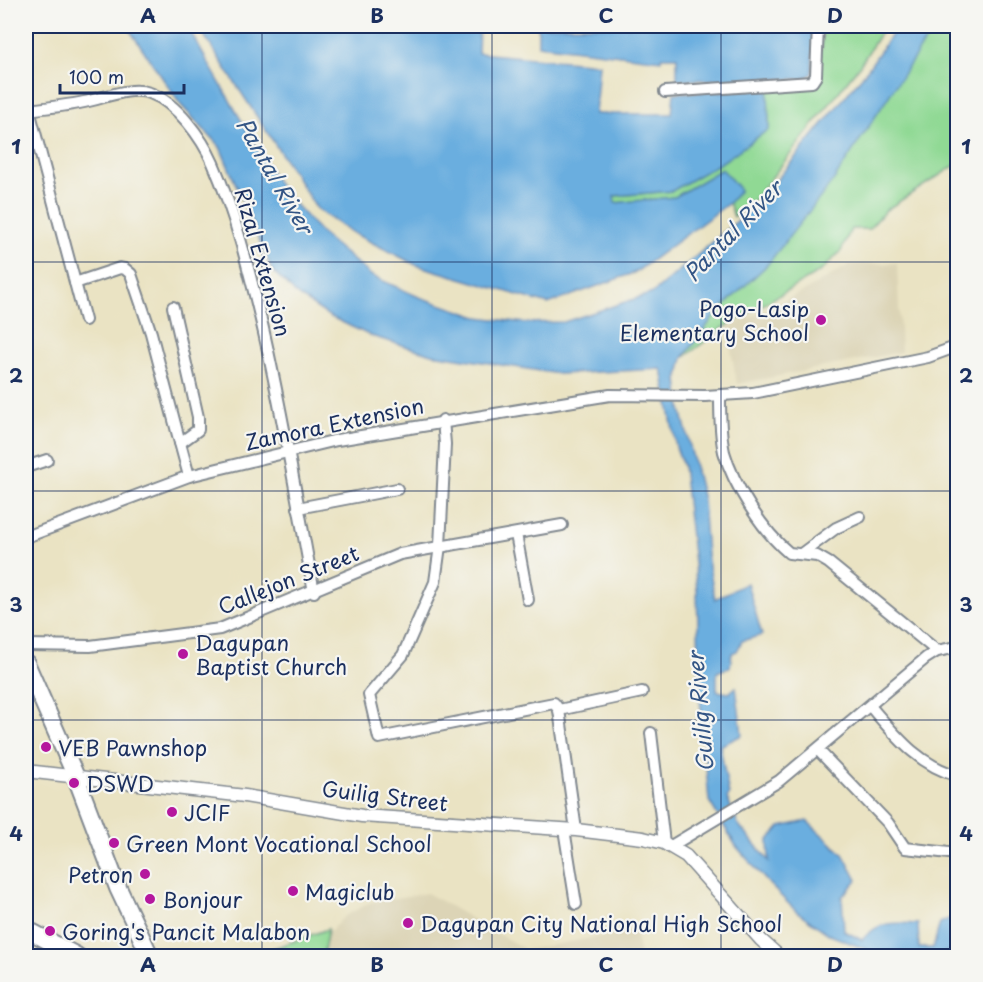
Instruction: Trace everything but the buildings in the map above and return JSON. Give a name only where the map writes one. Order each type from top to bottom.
[{"type":"main road","points":[[26,663],[76,777],[118,888],[150,957]]},
{"type":"main road","points":[[26,929],[76,956]]},
{"type":"street","points":[[666,92],[812,82],[816,76],[818,26]]},
{"type":"street","name":"Rizal Extension","points":[[27,110],[88,102],[129,91],[145,92],[163,100],[184,120],[201,142],[212,162],[237,224],[276,381],[314,592]]},
{"type":"street","points":[[27,110],[85,320]]},
{"type":"street","points":[[75,283],[120,268],[130,274],[151,333],[189,476]]},
{"type":"street","points":[[172,307],[199,424],[196,433],[180,442]]},
{"type":"street","name":"Zamora Extension","points":[[26,537],[189,476],[337,440],[443,420],[610,395],[720,396],[753,393],[928,357],[957,346]]},
{"type":"street","points":[[720,396],[724,452],[764,527],[789,553],[817,556],[829,563],[937,651]]},
{"type":"street","points":[[443,420],[445,444],[440,546],[435,582],[403,655],[369,695],[379,738],[550,703],[558,705],[576,904]]},
{"type":"street","points":[[26,467],[47,460]]},
{"type":"street","points":[[298,508],[397,489]]},
{"type":"street","points":[[801,554],[836,528],[860,517]]},
{"type":"street","name":"Callejon Street","points":[[26,645],[90,646],[199,634],[242,622],[400,554],[562,525]]},
{"type":"street","points":[[516,534],[528,600]]},
{"type":"street","points":[[651,733],[668,845],[741,806],[818,750],[937,651],[957,647]]},
{"type":"street","points":[[559,710],[642,692]]},
{"type":"street","points":[[870,706],[913,753],[934,768],[957,776]]},
{"type":"street","points":[[818,750],[888,823],[905,848],[957,854]]},
{"type":"street","name":"Guilig Street","points":[[26,771],[245,796],[372,817],[570,830],[644,838],[668,845],[686,856],[779,957]]},
{"type":"shaded area","name":"Pogo-Lasip Elementary School","points":[[897,263],[901,352],[737,384],[727,328],[808,289],[849,265]]},
{"type":"shaded area","name":"Dagupan City National High School","points":[[427,893],[526,950],[635,930],[640,956],[252,956],[331,930],[345,916],[371,902]]},
{"type":"green space","points":[[823,26],[885,26],[860,65],[755,199],[734,217],[729,203],[740,190],[722,169],[675,197],[614,203],[614,196],[672,191],[722,162],[769,129],[768,89],[813,87],[819,82]]},
{"type":"green space","points":[[935,26],[957,26],[957,164],[886,210],[869,229],[851,229],[841,251],[821,271],[723,328],[683,358],[717,312],[767,265]]},
{"type":"green space","points":[[328,929],[323,956],[252,956]]},
{"type":"water","name":"Pantal River","points":[[127,26],[187,26],[281,189],[323,235],[372,276],[419,297],[478,317],[525,323],[564,322],[653,293],[757,204],[868,69],[897,26],[935,26],[833,181],[767,265],[717,312],[683,358],[678,379],[681,409],[703,500],[707,555],[715,599],[747,583],[762,635],[742,641],[737,651],[732,653],[730,667],[717,672],[717,691],[729,693],[736,687],[742,735],[720,746],[729,795],[727,798],[738,824],[769,861],[768,841],[780,827],[807,821],[843,854],[857,880],[842,897],[844,931],[862,940],[874,929],[887,924],[918,924],[919,948],[933,948],[940,923],[957,915],[957,952],[945,952],[943,956],[883,956],[830,935],[796,911],[770,885],[736,846],[709,801],[700,699],[697,590],[683,466],[676,447],[662,369],[559,374],[432,354],[371,336],[329,316],[297,295],[272,270],[220,147],[180,104]]},
{"type":"water","points":[[198,26],[479,26],[478,53],[599,64],[595,114],[672,114],[674,93],[768,89],[769,129],[722,162],[672,191],[614,196],[615,203],[675,197],[722,169],[740,190],[729,203],[636,272],[548,304],[416,265],[353,233],[317,209]]},
{"type":"water","points":[[538,26],[814,26],[812,74],[803,79],[677,80],[677,57],[661,57],[661,60],[538,45]]},
{"type":"place","name":"Pogo-Lasip Elementary School","points":[[821,320]]},
{"type":"place","name":"Dagupan Baptist Church","points":[[183,654]]},
{"type":"place","name":"VEB Pawnshop","points":[[46,747]]},
{"type":"place","name":"DSWD","points":[[74,783]]},
{"type":"place","name":"JCIF","points":[[172,812]]},
{"type":"place","name":"Green Mont Vocational School","points":[[114,843]]},
{"type":"place","name":"Petron","points":[[145,874]]},
{"type":"place","name":"Magiclub","points":[[293,891]]},
{"type":"place","name":"Bonjour","points":[[150,899]]},
{"type":"place","name":"Dagupan City National High School","points":[[408,923]]},
{"type":"place","name":"Goring's Pancit Malabon","points":[[50,931]]},
{"type":"water label","name":"Guilig River","points":[[699,712]]}]
